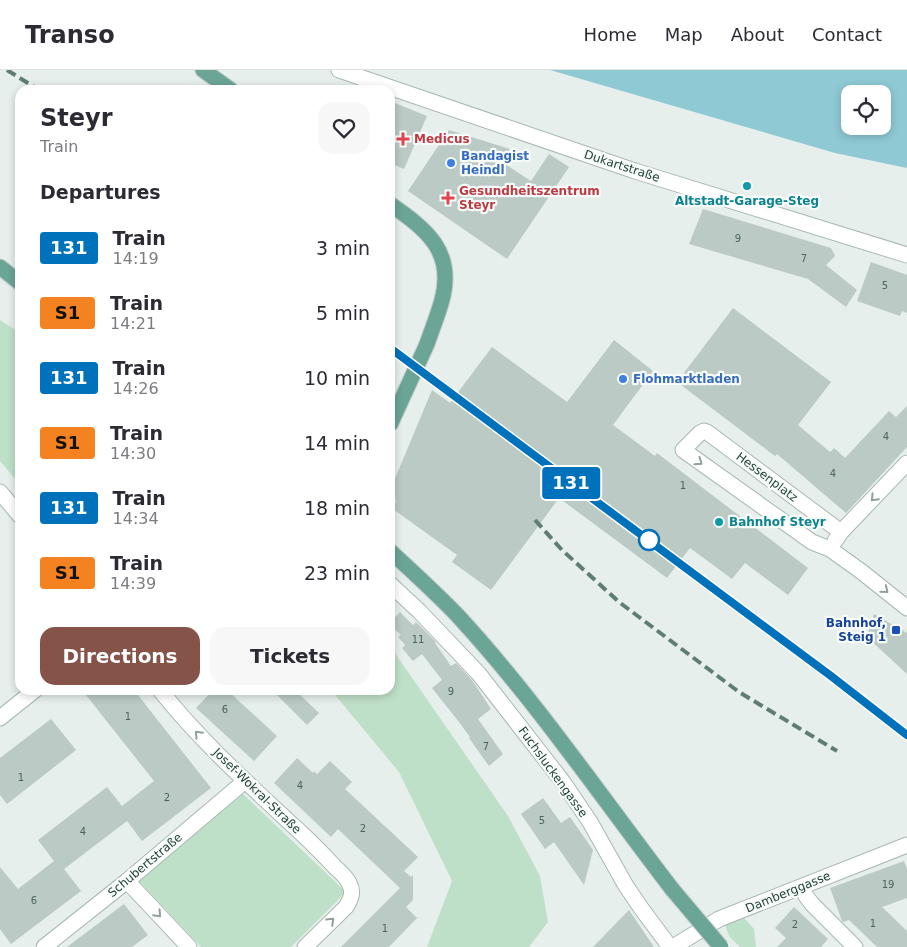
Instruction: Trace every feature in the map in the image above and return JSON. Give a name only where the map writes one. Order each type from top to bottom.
[{"type":"main road","points":[[203,70],[223,85]]},
{"type":"main road","points":[[395,208],[417,224],[432,239],[442,257],[445,269],[442,299],[427,344],[395,414]]},
{"type":"main road","points":[[0,267],[15,279]]},
{"type":"main road","points":[[395,556],[458,616],[514,680],[672,890],[721,947]]},
{"type":"street","name":"Dukartstraße","points":[[339,70],[383,85]]},
{"type":"street","name":"Dukartstraße","points":[[395,89],[636,171],[907,255]]},
{"type":"street","name":"Hessenplatz","points":[[830,549],[812,542],[683,450],[700,433],[707,432],[841,532]]},
{"type":"street","points":[[907,463],[841,532],[830,549],[907,608]]},
{"type":"street","points":[[0,492],[15,510]]},
{"type":"street","name":"Fuchsluckengasse","points":[[395,588],[419,610],[479,674],[563,782],[590,822],[626,886],[672,947]]},
{"type":"street","points":[[0,718],[29,695]]},
{"type":"street","name":"Josef-Wokral-Straße","points":[[164,695],[202,739],[325,856],[350,884],[352,892],[346,907],[305,947]]},
{"type":"street","name":"Schubertstraße","points":[[44,947],[127,881],[245,781]]},
{"type":"street","name":"Damberggasse","points":[[672,947],[719,920],[907,845]]},
{"type":"street","points":[[127,881],[189,947]]},
{"type":"street","points":[[802,887],[812,904],[855,947]]},
{"type":"green space","points":[[0,320],[15,330],[15,479],[0,461]]},
{"type":"green space","points":[[395,653],[508,816],[540,876],[548,922],[529,947],[427,947],[452,881],[399,772],[335,695],[395,695]]},
{"type":"green space","points":[[243,794],[346,892],[291,947],[201,947],[139,881]]},
{"type":"green space","points":[[743,917],[754,929],[756,947],[740,947],[729,936],[725,925],[731,919]]},
{"type":"water","points":[[550,70],[907,70],[907,168],[835,153]]},
{"type":"building","name":"Medicus","points":[[395,103],[427,116],[404,169],[395,165]]},
{"type":"building","name":"Gesundheitszentrum Steyr","points":[[449,130],[510,149],[502,162],[531,181],[549,154],[569,167],[507,259],[408,191]]},
{"type":"building","points":[[703,209],[831,248],[835,256],[826,265],[857,290],[846,307],[808,279],[689,244]]},
{"type":"building","points":[[871,262],[907,275],[907,313],[902,311],[900,316],[857,301]]},
{"type":"building","points":[[733,308],[831,382],[798,425],[830,452],[834,448],[845,458],[889,411],[896,417],[907,406],[907,447],[846,513],[777,454],[775,456],[677,382]]},
{"type":"building","points":[[614,340],[653,371],[613,425],[655,456],[657,453],[808,568],[788,595],[745,563],[732,579],[690,548],[667,578],[559,498],[491,590],[452,562],[457,555],[395,511],[395,479],[432,390],[450,403],[492,347],[567,402]]},
{"type":"building","points":[[400,612],[413,625],[416,622],[436,642],[451,666],[456,663],[472,680],[491,709],[478,719],[503,754],[489,766],[470,737],[432,688],[442,680],[422,654],[413,661],[402,648],[405,645],[398,637],[401,635],[395,630],[395,618]]},
{"type":"building","points":[[874,614],[907,633],[907,674],[867,637]]},
{"type":"building","points":[[86,695],[138,695],[211,788],[142,841],[127,821],[64,869],[81,891],[11,944],[0,929],[0,867],[18,889],[54,861],[38,840],[107,787],[122,806],[154,781]]},
{"type":"building","points":[[208,695],[232,695],[277,736],[254,761],[196,708]]},
{"type":"building","points":[[277,695],[300,695],[319,713],[307,725]]},
{"type":"building","points":[[51,719],[76,750],[7,804],[0,795],[0,758]]},
{"type":"building","points":[[297,758],[313,773],[314,771],[317,774],[330,761],[352,782],[345,789],[418,857],[404,871],[411,877],[413,875],[413,900],[406,907],[417,918],[389,947],[341,947],[400,888],[338,829],[331,837],[274,783]]},
{"type":"building","points":[[543,798],[561,823],[570,817],[593,850],[584,885],[554,842],[545,849],[521,814]]},
{"type":"building","points":[[904,861],[907,869],[907,898],[882,907],[907,931],[907,947],[877,947],[849,920],[842,921],[830,888]]},
{"type":"building","points":[[124,904],[148,935],[132,947],[67,947]]},
{"type":"building","points":[[794,907],[828,939],[821,947],[777,947],[786,938],[775,928]]},
{"type":"building","points":[[629,910],[654,947],[593,947]]},
{"type":"railway","points":[[7,70],[31,85]]},
{"type":"railway","points":[[395,352],[842,684],[907,735]]},
{"type":"railway","points":[[535,520],[562,550],[619,602],[739,692],[837,751]]},
{"type":"train","name":"131","points":[[395,352],[831,676],[907,735]]},
{"type":"place","name":"Medicus","points":[[403,139]]},
{"type":"place","name":"Bandagist Heindl","points":[[451,163]]},
{"type":"place","name":"Altstadt-Garage-Steg","points":[[747,186]]},
{"type":"place","name":"Gesundheitszentrum Steyr","points":[[448,198]]},
{"type":"place","name":"Flohmarktladen","points":[[623,379]]},
{"type":"place","name":"Bahnhof Steyr","points":[[719,522]]},
{"type":"place","name":"Bahnhof, Steig 1","points":[[896,630]]}]
